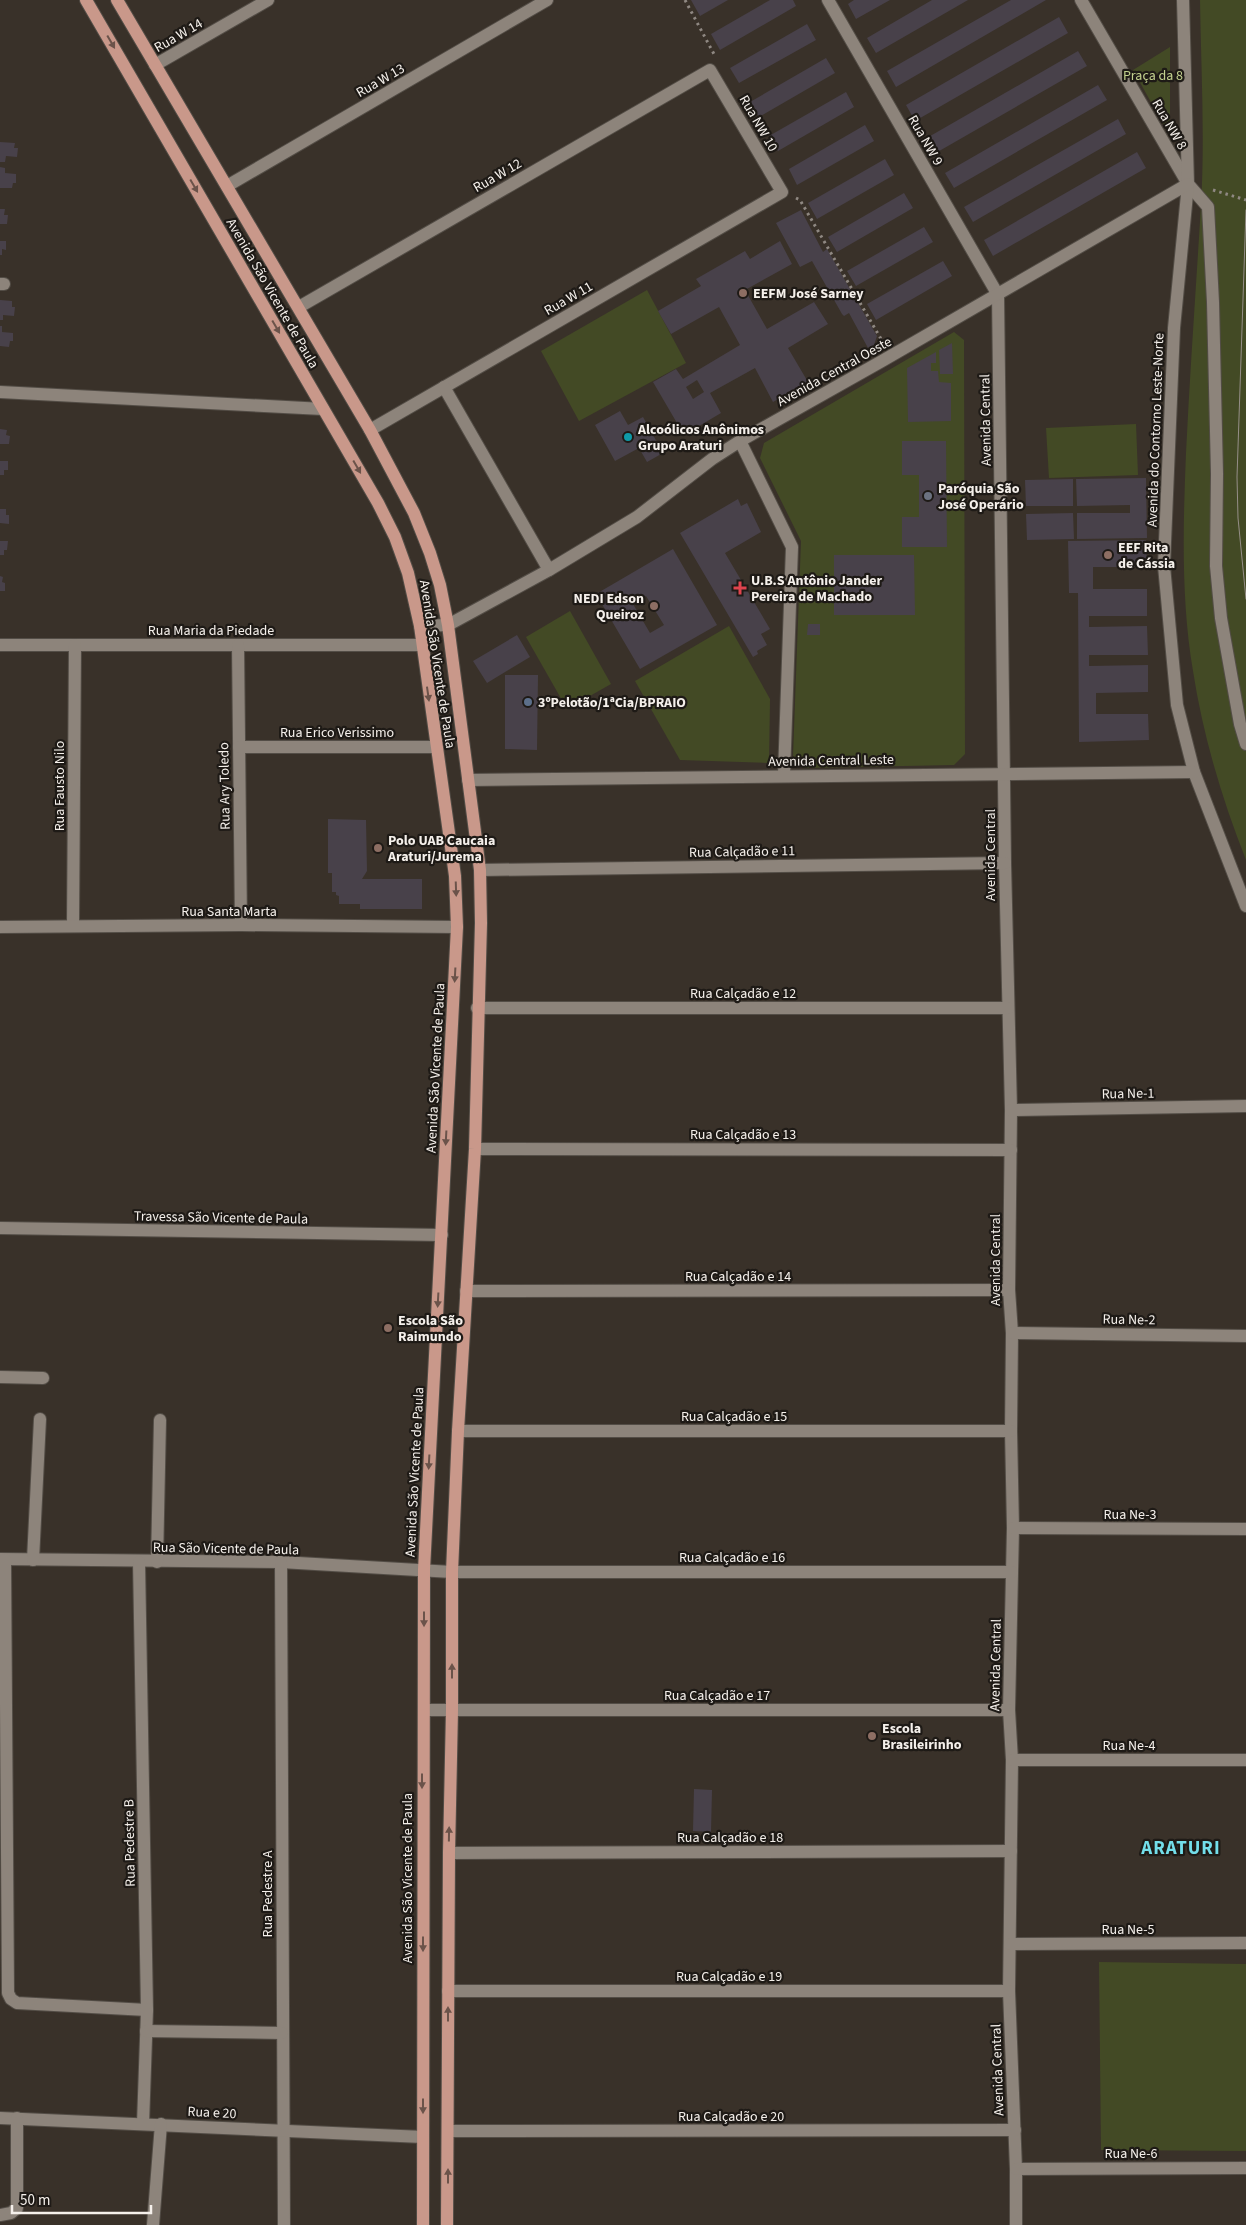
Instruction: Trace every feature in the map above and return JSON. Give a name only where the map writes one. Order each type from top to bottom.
[{"type":"main road","name":"Avenida São Vicente de Paula","points":[[86,0],[378,503],[395,537],[408,573],[420,626],[421,645],[455,876],[457,927],[424,1570],[424,1710],[422,1730],[423,2225]]},
{"type":"main road","name":"Avenida São Vicente de Paula","points":[[117,0],[299,307],[370,430],[414,513],[440,584],[448,625],[480,870],[481,922],[475,1148],[458,1431],[452,1572],[452,1710],[448,1853],[447,2225]]},
{"type":"street","name":"Rua W 14","points":[[154,65],[268,0]]},
{"type":"street","name":"Rua W 13","points":[[227,186],[547,0]]},
{"type":"street","name":"Rua NW 9","points":[[828,0],[998,295]]},
{"type":"street","name":"Rua NW 8","points":[[1082,0],[1188,184],[1208,207],[1213,302],[1217,474],[1216,566],[1221,618],[1240,724],[1246,744]]},
{"type":"street","name":"Avenida do Contorno Leste-Norte","points":[[1183,0],[1188,184],[1174,328],[1164,566],[1177,705],[1194,772],[1246,906]]},
{"type":"street","name":"Rua NW 10","points":[[710,70],[782,192]]},
{"type":"street","name":"Rua W 12","points":[[299,307],[710,70]]},
{"type":"street","name":"Avenida Central Oeste","points":[[420,626],[448,625],[549,570],[637,517],[712,459],[740,441],[998,295],[1188,184]]},
{"type":"street","name":"Rua W 11","points":[[370,430],[782,192]]},
{"type":"street","name":"Avenida Central","points":[[998,295],[1005,862],[1011,1110],[1009,1290],[1012,1333],[1011,1431],[1013,1528],[1009,1710],[1012,1760],[1009,1991],[1016,2169],[1016,2225]]},
{"type":"street","points":[[444,387],[549,570]]},
{"type":"street","points":[[0,392],[323,409]]},
{"type":"street","points":[[740,441],[792,547],[784,775]]},
{"type":"street","name":"Rua Maria da Piedade","points":[[0,645],[421,645]]},
{"type":"street","name":"Rua Fausto Nilo","points":[[73,926],[75,645]]},
{"type":"street","name":"Rua Ary Toledo","points":[[238,645],[241,925]]},
{"type":"street","name":"Rua Erico Verissimo","points":[[238,747],[436,747]]},
{"type":"street","name":"Avenida Central Leste","points":[[468,780],[784,775],[1194,772]]},
{"type":"street","name":"Rua Calçadão e 11","points":[[480,870],[1005,862]]},
{"type":"street","name":"Rua Santa Marta","points":[[0,927],[241,925],[457,927]]},
{"type":"street","name":"Rua Calçadão e 12","points":[[478,1008],[1008,1008]]},
{"type":"street","name":"Rua Ne-1","points":[[1011,1110],[1246,1106]]},
{"type":"street","name":"Rua Calçadão e 13","points":[[475,1148],[1011,1150]]},
{"type":"street","name":"Travessa São Vicente de Paula","points":[[0,1228],[442,1235]]},
{"type":"street","name":"Rua Calçadão e 14","points":[[466,1292],[1009,1290]]},
{"type":"street","name":"Rua Ne-2","points":[[1012,1333],[1246,1336]]},
{"type":"street","points":[[0,1377],[43,1378]]},
{"type":"street","points":[[34,1560],[40,1420]]},
{"type":"street","points":[[157,1562],[160,1420]]},
{"type":"street","name":"Rua Calçadão e 15","points":[[458,1431],[1011,1431]]},
{"type":"street","name":"Rua Ne-3","points":[[1013,1528],[1246,1529]]},
{"type":"street","points":[[3,1560],[3,1980],[10,1999],[17,2003],[148,2010]]},
{"type":"street","name":"Rua São Vicente de Paula","points":[[3,1560],[280,1562],[452,1572]]},
{"type":"street","name":"Rua Pedestre B","points":[[139,1562],[148,2010],[143,2124]]},
{"type":"street","name":"Rua Pedestre A","points":[[280,1562],[284,2225]]},
{"type":"street","name":"Rua Calçadão e 16","points":[[452,1572],[1012,1572]]},
{"type":"street","name":"Rua Calçadão e 17","points":[[424,1710],[1009,1710]]},
{"type":"street","name":"Rua Ne-4","points":[[1012,1760],[1246,1760]]},
{"type":"street","name":"Rua Calçadão e 18","points":[[448,1853],[1011,1851]]},
{"type":"street","name":"Rua Ne-5","points":[[1010,1944],[1246,1943]]},
{"type":"street","name":"Rua Calçadão e 19","points":[[448,1991],[1009,1991]]},
{"type":"street","points":[[146,2031],[282,2033]]},
{"type":"street","name":"Rua e 20","points":[[0,2118],[423,2137]]},
{"type":"street","points":[[0,2215],[11,2213],[17,2208],[17,2118]]},
{"type":"street","points":[[153,2225],[160,2124]]},
{"type":"street","name":"Rua Calçadão e 20","points":[[448,2131],[1014,2130]]},
{"type":"street","name":"Rua Ne-6","points":[[1016,2169],[1246,2168]]},
{"type":"path","points":[[685,0],[715,55],[710,70]]},
{"type":"path","points":[[1210,189],[1246,200]]},
{"type":"path","points":[[782,192],[800,200],[891,356]]},
{"type":"green space","points":[[1200,0],[1246,0],[1246,860],[1221,791],[1202,719],[1186,617],[1184,535],[1186,453],[1202,179],[1203,128]]},
{"type":"green space","name":"Praça da 8","points":[[1170,47],[1170,136],[1133,70]]},
{"type":"green space","points":[[647,290],[686,363],[579,421],[541,351]]},
{"type":"green space","points":[[954,332],[964,340],[965,754],[954,765],[804,768],[793,756],[801,541],[760,458],[764,443]]},
{"type":"green space","points":[[1136,424],[1138,475],[1049,478],[1046,428]]},
{"type":"green space","points":[[570,611],[611,684],[567,709],[526,637]]},
{"type":"green space","points":[[729,626],[770,699],[769,763],[680,760],[635,681]]},
{"type":"green space","points":[[1099,1962],[1246,1964],[1246,2151],[1101,2150]]},
{"type":"building","points":[[691,0],[728,0],[700,16]]},
{"type":"building","points":[[770,0],[793,0],[796,6],[720,50],[711,34]]},
{"type":"building","points":[[854,0],[890,0],[856,19],[848,4]]},
{"type":"building","points":[[932,0],[968,0],[876,53],[867,38]]},
{"type":"building","points":[[1011,0],[1046,0],[896,87],[887,71]]},
{"type":"building","points":[[1059,17],[1068,33],[915,121],[906,105]]},
{"type":"building","points":[[807,24],[816,40],[739,83],[730,68]]},
{"type":"building","points":[[1078,51],[1087,66],[934,154],[925,139]]},
{"type":"building","points":[[826,58],[835,73],[759,117],[750,102]]},
{"type":"building","points":[[1098,85],[1107,100],[954,188],[945,173]]},
{"type":"building","points":[[846,92],[854,107],[778,151],[769,136]]},
{"type":"building","points":[[1118,119],[1126,134],[973,222],[964,207]]},
{"type":"building","points":[[865,125],[874,141],[797,185],[789,169]]},
{"type":"building","points":[[0,142],[15,143],[14,148],[18,148],[17,157],[6,156],[5,162],[0,162]]},
{"type":"building","points":[[1137,152],[1146,168],[993,256],[984,240]]},
{"type":"building","points":[[885,159],[894,175],[817,219],[808,203]]},
{"type":"building","points":[[0,167],[5,168],[5,173],[16,174],[16,183],[13,183],[12,188],[0,188]]},
{"type":"building","points":[[904,193],[913,208],[837,252],[828,237]]},
{"type":"building","points":[[0,209],[5,209],[4,215],[8,215],[7,224],[0,224]]},
{"type":"building","points":[[801,210],[823,252],[827,249],[877,336],[874,345],[868,348],[849,313],[844,316],[842,314],[812,261],[800,267],[776,223]]},
{"type":"building","points":[[924,227],[933,242],[856,286],[847,271]]},
{"type":"building","points":[[0,241],[6,241],[6,250],[2,249],[2,255],[0,255]]},
{"type":"building","points":[[780,241],[792,264],[745,290],[767,329],[814,302],[828,324],[788,348],[808,382],[773,402],[755,368],[710,393],[721,413],[684,435],[653,382],[676,369],[683,379],[740,345],[719,307],[671,334],[658,311],[701,286],[696,279],[745,251],[750,259]],"holes":[[[697,380],[704,392],[693,399],[686,387]]]},
{"type":"building","points":[[943,261],[952,276],[876,320],[867,304]]},
{"type":"building","points":[[0,300],[12,301],[12,307],[15,307],[14,316],[3,315],[3,320],[0,320]]},
{"type":"building","points":[[0,326],[2,326],[2,332],[13,333],[13,341],[10,341],[9,347],[0,346]]},
{"type":"building","points":[[952,343],[953,374],[940,374],[939,350]]},
{"type":"building","points":[[936,352],[936,363],[931,363],[931,371],[938,371],[939,382],[951,383],[951,421],[908,422],[907,368]]},
{"type":"building","name":"Alcoólicos Anônimos Grupo Araturi","points":[[620,411],[628,425],[643,417],[663,453],[647,462],[639,448],[615,461],[595,425]]},
{"type":"building","points":[[0,429],[7,430],[6,435],[10,436],[9,444],[0,444]]},
{"type":"building","points":[[902,441],[946,441],[947,547],[902,547],[902,517],[919,517],[919,475],[902,475]]},
{"type":"building","points":[[0,461],[8,461],[8,470],[4,470],[4,475],[0,475]]},
{"type":"building","points":[[1146,478],[1147,538],[1077,539],[1077,513],[1130,513],[1130,505],[1077,506],[1076,479]]},
{"type":"building","points":[[1073,479],[1073,506],[1026,506],[1025,480]]},
{"type":"building","points":[[738,499],[741,506],[747,503],[761,532],[725,553],[770,629],[761,634],[767,645],[757,651],[758,654],[753,657],[680,533]]},
{"type":"building","points":[[0,509],[6,509],[6,515],[9,515],[9,524],[0,523]]},
{"type":"building","points":[[1073,513],[1074,539],[1027,540],[1026,514]]},
{"type":"building","points":[[1146,540],[1147,567],[1093,567],[1093,589],[1147,589],[1147,616],[1089,616],[1089,627],[1147,626],[1148,655],[1089,655],[1089,666],[1148,665],[1148,692],[1096,693],[1096,714],[1148,714],[1149,740],[1079,742],[1078,593],[1069,593],[1068,541]]},
{"type":"building","points":[[0,541],[8,541],[7,550],[4,550],[4,555],[0,555]]},
{"type":"building","name":"NEDI Edson Queiroz","points":[[673,549],[717,625],[640,669],[596,594]],"holes":[[[646,596],[664,625],[650,633],[633,604]]]},
{"type":"building","points":[[834,555],[914,555],[915,615],[834,615]]},
{"type":"building","points":[[0,576],[3,577],[2,582],[5,583],[5,591],[0,591]]},
{"type":"building","points":[[808,624],[820,624],[820,635],[807,635]]},
{"type":"building","points":[[517,635],[530,657],[487,683],[473,661]]},
{"type":"building","points":[[505,675],[538,675],[537,750],[505,749]]},
{"type":"building","points":[[328,819],[366,820],[367,871],[362,879],[422,879],[422,909],[360,909],[360,904],[339,904],[339,896],[336,895],[336,892],[332,892],[332,873],[328,873]]},
{"type":"building","points":[[694,1789],[712,1790],[711,1832],[693,1831]]},
{"type":"tram line","points":[[1246,210],[1237,477],[1238,518],[1246,599]]},
{"type":"place","name":"EEFM José Sarney","points":[[743,293]]},
{"type":"place","name":"Alcoólicos Anônimos Grupo Araturi","points":[[628,437]]},
{"type":"place","name":"Paróquia São José Operário","points":[[928,496]]},
{"type":"place","name":"EEF Rita de Cássia","points":[[1108,555]]},
{"type":"place","name":"U.B.S Antônio Jander Pereira de Machado","points":[[740,588]]},
{"type":"place","name":"NEDI Edson Queiroz","points":[[654,606]]},
{"type":"place","name":"3ºPelotão/1ªCia/BPRAIO","points":[[528,702]]},
{"type":"place","name":"Polo UAB Caucaia Araturi/Jurema","points":[[378,848]]},
{"type":"place","name":"Escola São Raimundo","points":[[388,1328]]},
{"type":"place","name":"Escola Brasileirinho","points":[[872,1736]]},
{"type":"district","name":"ARATURI","points":[[1181,1847]]}]
